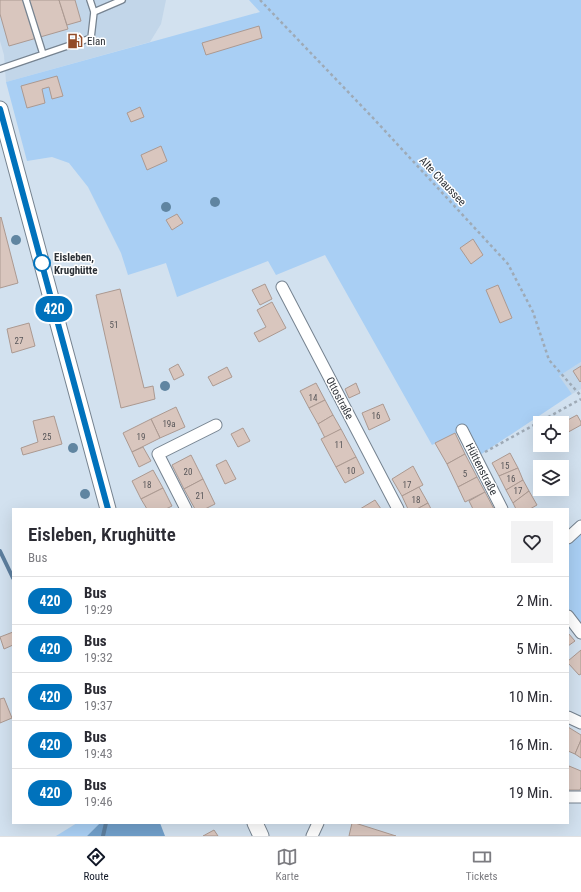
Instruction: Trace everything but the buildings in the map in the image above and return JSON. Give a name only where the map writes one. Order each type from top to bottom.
[{"type":"main road","points":[[0,109],[108,508]]},
{"type":"main road","points":[[255,824],[261,836]]},
{"type":"street","name":"Ottostraße","points":[[282,287],[397,508]]},
{"type":"street","points":[[185,508],[158,454],[216,425]]},
{"type":"street","name":"Hüttenstraße","points":[[462,430],[502,508]]},
{"type":"street","points":[[569,537],[581,526]]},
{"type":"street","points":[[569,617],[581,633]]},
{"type":"street","points":[[569,717],[581,724]]},
{"type":"street","points":[[569,797],[581,797]]},
{"type":"street","points":[[312,836],[318,824]]},
{"type":"lane","points":[[26,0],[42,54]]},
{"type":"lane","points":[[0,69],[91,38],[94,12],[90,0]]},
{"type":"lane","points":[[94,12],[122,0]]},
{"type":"path","name":"Alte Chaussee","points":[[260,0],[380,124],[508,264],[533,312],[548,360],[581,396]]},
{"type":"path","points":[[477,457],[581,399]]},
{"type":"shaded area","name":"Elan","points":[[0,0],[166,0],[161,24],[150,42],[6,82],[4,55],[0,41]]},
{"type":"shaded area","points":[[249,0],[581,0],[581,362],[559,376],[572,394],[539,416],[533,416],[533,420],[477,457],[462,430],[432,445],[325,255],[276,275],[268,261],[177,297],[166,263],[128,275],[121,253],[88,187],[69,163],[52,157],[27,161],[6,82],[260,12]]},
{"type":"shaded area","points":[[581,362],[581,389],[572,394],[558,376]]},
{"type":"shaded area","points":[[581,526],[581,633],[569,617],[569,537]]},
{"type":"shaded area","points":[[75,824],[99,824],[87,836],[56,836]]},
{"type":"shaded area","points":[[99,824],[160,824],[165,836],[87,836]]},
{"type":"waterway","points":[[0,551],[12,576]]},
{"type":"waterway","points":[[103,836],[106,824]]},
{"type":"bus line","name":"420","points":[[0,109],[108,508]]},
{"type":"place","name":"Elan","points":[[75,41]]},
{"type":"place","name":"Eisleben, Krughütte","points":[[42,263]]}]
